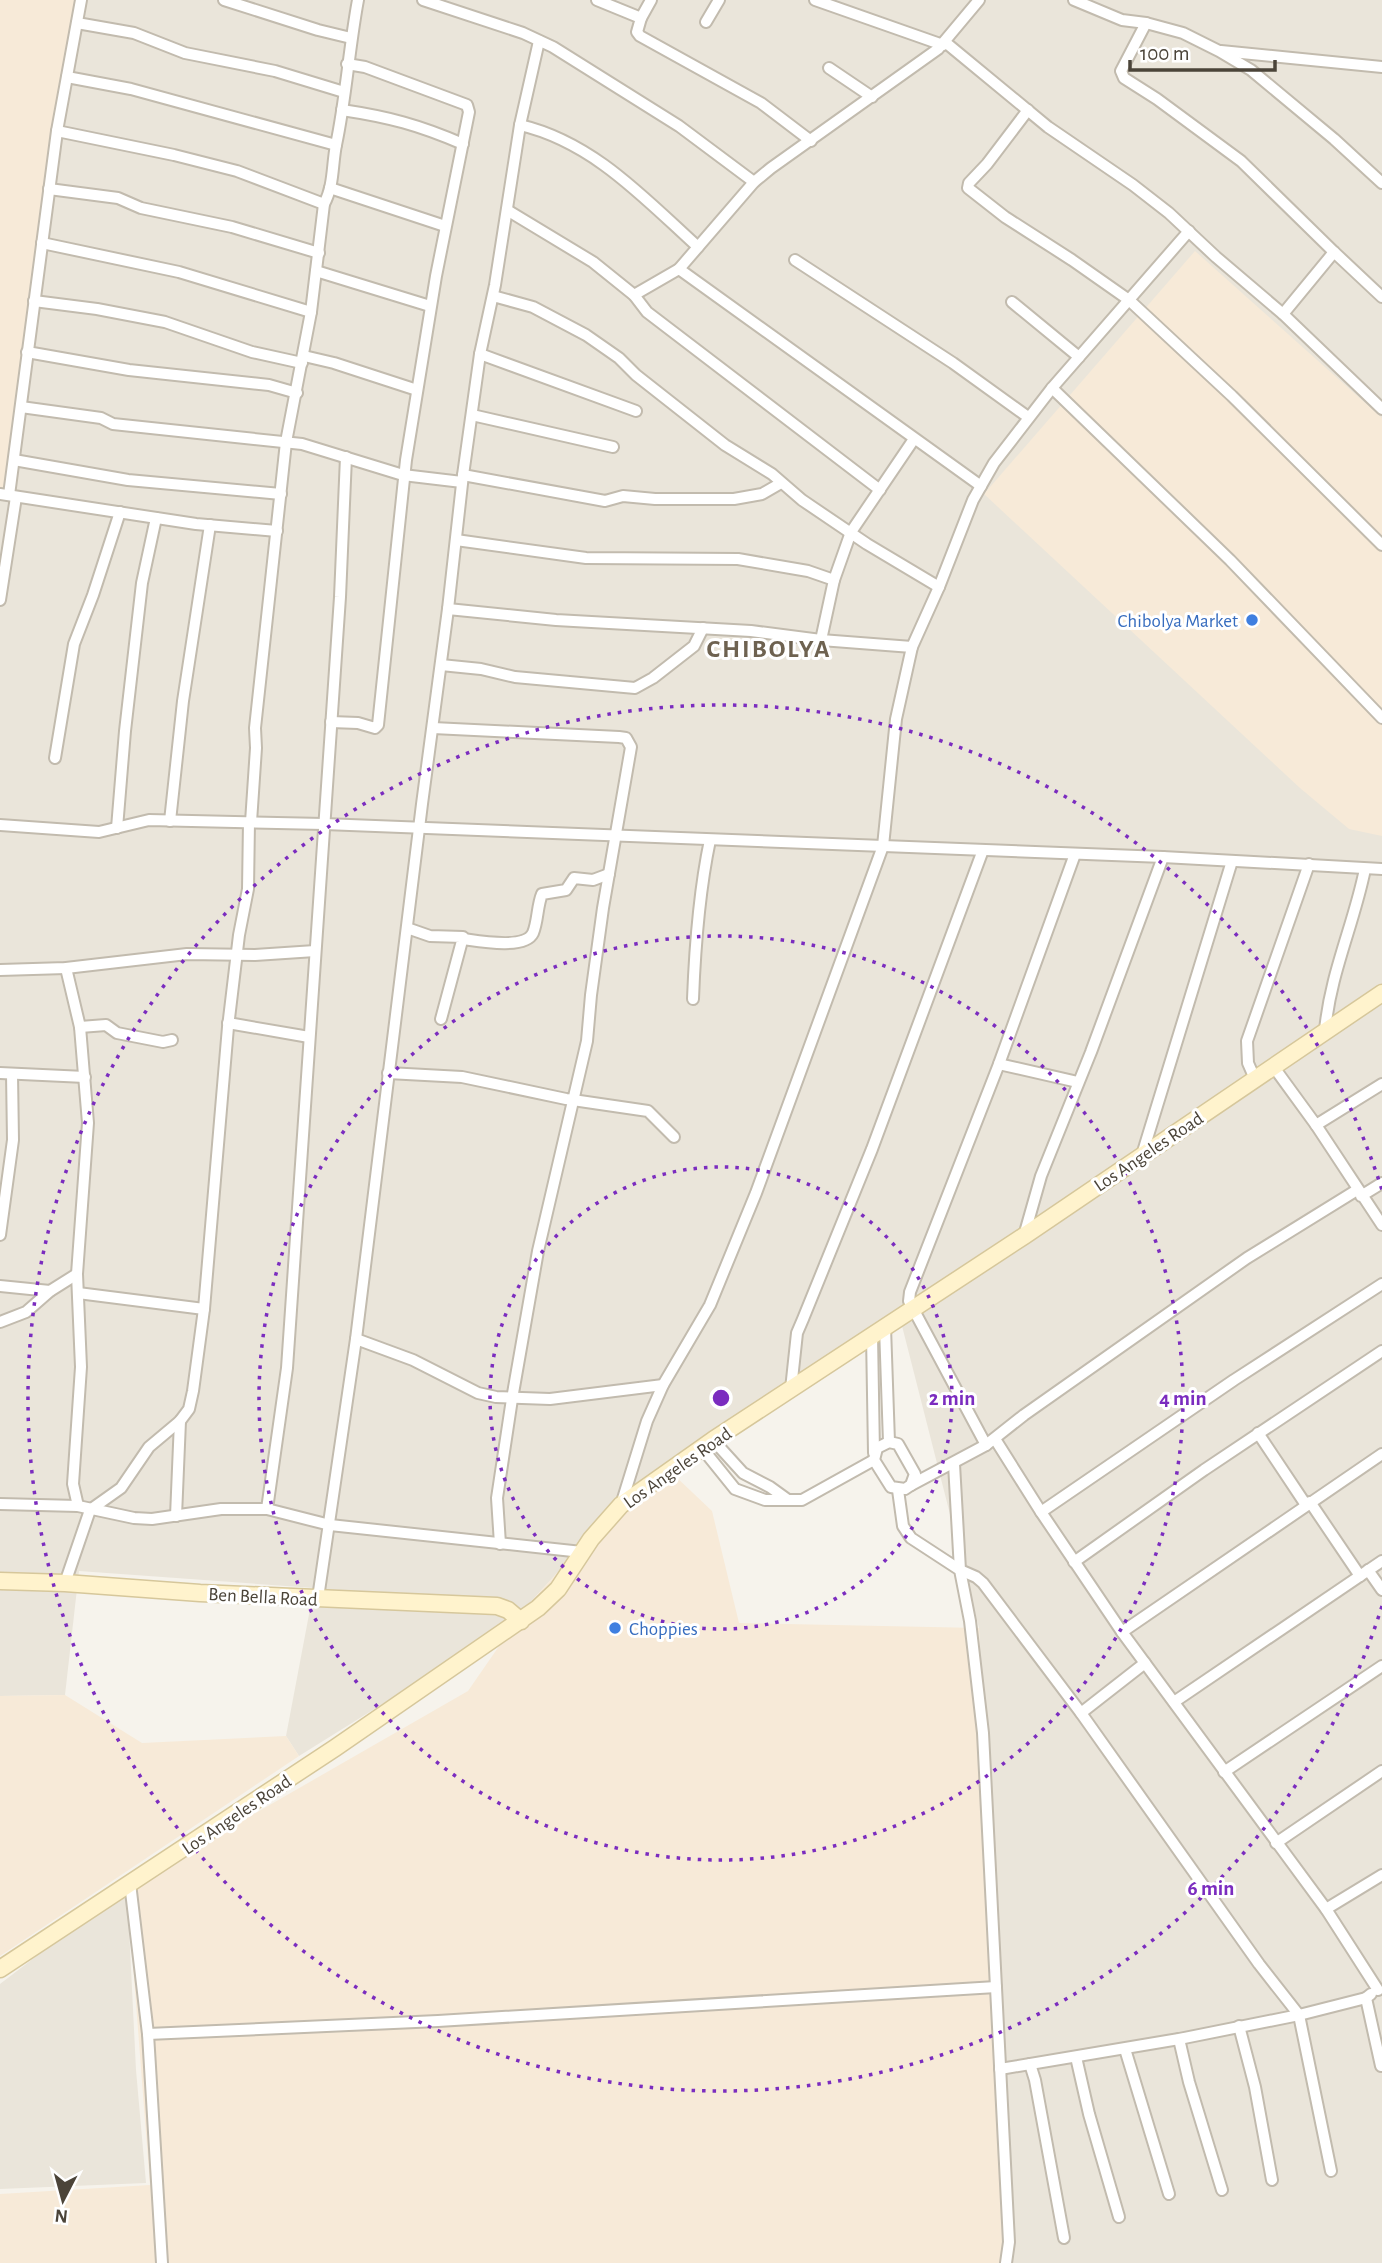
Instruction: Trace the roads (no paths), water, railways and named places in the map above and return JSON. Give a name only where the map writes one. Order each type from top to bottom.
[{"type":"main road","name":"Los Angeles Road","points":[[0,1969],[335,1748],[521,1621],[558,1589],[600,1528],[621,1505],[1382,993]]},
{"type":"main road","name":"Ben Bella Road","points":[[0,1581],[498,1606],[508,1610],[521,1621]]},
{"type":"street","points":[[0,600],[9,495],[27,352],[57,131],[81,0]]},
{"type":"street","points":[[224,0],[351,38]]},
{"type":"street","points":[[65,1583],[90,1510],[121,1488],[149,1447],[180,1421],[189,1409],[193,1391],[204,1309],[228,1023],[248,888],[250,822],[257,748],[255,728],[286,442],[311,312],[324,204],[330,188],[358,0]]},
{"type":"street","points":[[423,0],[540,41],[679,127],[754,182]]},
{"type":"street","points":[[597,0],[641,18]]},
{"type":"street","points":[[651,0],[641,18],[637,32],[640,36],[761,103],[811,141]]},
{"type":"street","points":[[706,22],[719,0]]},
{"type":"street","points":[[815,0],[944,43],[1070,143],[1133,185],[1189,231],[1283,314],[1382,409]]},
{"type":"street","points":[[634,295],[679,269],[754,182],[944,43],[979,0]]},
{"type":"street","points":[[1074,0],[1122,20],[1183,33],[1251,70],[1382,183]]},
{"type":"street","points":[[77,23],[134,33],[185,53],[275,71],[344,92]]},
{"type":"street","points":[[1146,23],[1121,71],[1124,78],[1241,161],[1382,297]]},
{"type":"street","points":[[318,1598],[356,1339],[463,478],[520,125],[540,41]]},
{"type":"street","points":[[1219,51],[1382,67]]},
{"type":"street","points":[[331,722],[358,723],[375,729],[378,725],[403,475],[430,306],[469,112],[467,105],[365,67],[347,64]]},
{"type":"street","points":[[829,68],[872,97]]},
{"type":"street","points":[[67,77],[131,89],[336,145]]},
{"type":"street","points":[[342,110],[396,118],[463,144]]},
{"type":"street","points":[[1028,110],[969,183],[968,188],[1005,217],[1129,300],[1232,396],[1382,545]]},
{"type":"street","points":[[520,125],[559,137],[598,160],[698,247]]},
{"type":"street","points":[[57,131],[174,155],[237,172],[324,204]]},
{"type":"street","points":[[330,188],[445,226]]},
{"type":"street","points":[[49,190],[118,198],[141,208],[232,227],[319,253]]},
{"type":"street","points":[[507,210],[593,262],[634,295],[647,312],[880,491]]},
{"type":"street","points":[[621,1505],[637,1448],[663,1385],[710,1305],[756,1193],[883,846],[896,719],[912,647],[939,587],[958,535],[994,463],[1028,417],[1189,231]]},
{"type":"street","points":[[43,243],[179,272],[311,312]]},
{"type":"street","points":[[1283,314],[1334,252]]},
{"type":"street","points":[[795,260],[953,363],[1028,417]]},
{"type":"street","points":[[679,269],[981,485]]},
{"type":"street","points":[[316,271],[430,306]]},
{"type":"street","points":[[492,296],[533,307],[586,335],[619,358],[636,375],[718,439],[762,467],[802,500],[939,587]]},
{"type":"street","points":[[34,301],[97,309],[164,322],[252,352],[334,363],[416,390]]},
{"type":"street","points":[[1012,302],[1079,357]]},
{"type":"street","points":[[27,352],[129,370],[269,385],[297,393]]},
{"type":"street","points":[[481,354],[636,411]]},
{"type":"street","points":[[1052,388],[1230,560],[1382,718]]},
{"type":"street","points":[[20,407],[101,418],[113,424],[286,442],[316,447],[403,475],[463,478],[606,501],[623,496],[655,499],[734,499],[762,495],[781,483]]},
{"type":"street","points":[[472,415],[612,447]]},
{"type":"street","points":[[821,640],[834,580],[851,533],[914,439]]},
{"type":"street","points":[[267,1509],[287,1368],[340,597],[346,457]]},
{"type":"street","points":[[14,460],[128,480],[281,494]]},
{"type":"street","points":[[9,495],[156,518],[277,531]]},
{"type":"street","points":[[55,758],[74,644],[120,512]]},
{"type":"street","points":[[117,828],[142,583],[156,518]]},
{"type":"street","points":[[170,821],[183,701],[210,525]]},
{"type":"street","points":[[456,540],[586,558],[738,559],[808,571],[834,580]]},
{"type":"street","points":[[448,608],[556,621],[751,631],[912,647]]},
{"type":"street","points":[[441,665],[481,669],[515,677],[635,688],[653,678],[694,646],[703,628]]},
{"type":"street","points":[[433,728],[558,732],[626,738],[631,747],[591,995],[590,1024],[538,1251],[512,1399],[497,1498],[500,1544]]},
{"type":"street","points":[[0,825],[89,832],[149,820],[420,827],[1232,860],[1382,869]]},
{"type":"street","points":[[693,999],[695,943],[710,840]]},
{"type":"street","points":[[791,1389],[800,1326],[872,1149],[983,850]]},
{"type":"street","points":[[1000,2069],[1125,2049],[1299,2014],[1366,1998],[1380,1988],[1326,1909],[1122,1632],[991,1442],[909,1301],[914,1279],[999,1064],[1075,854]]},
{"type":"street","points":[[1024,1236],[1041,1176],[1163,857]]},
{"type":"street","points":[[1142,1154],[1232,860]]},
{"type":"street","points":[[1255,1079],[1248,1063],[1247,1041],[1309,864]]},
{"type":"street","points":[[1325,1031],[1331,986],[1359,899],[1365,869]]},
{"type":"street","points":[[407,928],[430,936],[461,936],[463,939],[513,944],[530,938],[542,894],[566,890],[574,878],[593,880],[609,874]]},
{"type":"street","points":[[441,1019],[463,939]]},
{"type":"street","points":[[0,970],[66,968],[187,954],[237,955],[315,951]]},
{"type":"street","points":[[66,968],[80,1027],[88,1124],[77,1274],[81,1367],[73,1484],[78,1506]]},
{"type":"street","points":[[228,1023],[309,1037]]},
{"type":"street","points":[[80,1027],[106,1025],[117,1033],[163,1042],[172,1040]]},
{"type":"street","points":[[999,1064],[1079,1082]]},
{"type":"street","points":[[1273,1066],[1316,1125],[1382,1226]]},
{"type":"street","points":[[0,1073],[85,1077]]},
{"type":"street","points":[[388,1073],[462,1077],[574,1100],[648,1111],[674,1137]]},
{"type":"street","points":[[0,1235],[13,1140],[12,1074]]},
{"type":"street","points":[[1316,1125],[1382,1084]]},
{"type":"street","points":[[0,1102],[13,1098]]},
{"type":"street","points":[[898,1490],[913,1479],[932,1475],[991,1442],[1024,1415],[1247,1258],[1359,1193],[1382,1183]]},
{"type":"street","points":[[0,1322],[26,1312],[50,1291],[77,1274]]},
{"type":"street","points":[[1041,1513],[1234,1380],[1382,1284]]},
{"type":"street","points":[[0,1286],[50,1291]]},
{"type":"street","points":[[78,1293],[204,1309]]},
{"type":"street","points":[[879,1331],[889,1442]]},
{"type":"street","points":[[879,1331],[874,1458],[891,1487],[898,1490]]},
{"type":"street","points":[[356,1339],[413,1360],[478,1394],[512,1399],[572,1397],[663,1385]]},
{"type":"street","points":[[1074,1562],[1258,1433],[1382,1352]]},
{"type":"street","points":[[176,1516],[180,1421]]},
{"type":"street","points":[[1258,1433],[1308,1503],[1364,1573],[1382,1590]]},
{"type":"street","points":[[708,1444],[735,1489],[765,1500],[802,1500],[874,1458],[880,1445],[889,1442],[898,1444],[913,1479]]},
{"type":"street","points":[[708,1444],[743,1473],[770,1486],[788,1500]]},
{"type":"street","points":[[1122,1632],[1382,1454]]},
{"type":"street","points":[[954,1464],[960,1570],[970,1621],[983,1733],[1009,2242],[1006,2263]]},
{"type":"street","points":[[898,1490],[903,1526],[911,1538],[983,1583],[1081,1713],[1259,1964],[1299,2014],[1331,2171]]},
{"type":"street","points":[[0,1504],[78,1506],[134,1518],[176,1516],[221,1508],[267,1509],[330,1525],[582,1552]]},
{"type":"street","points":[[1174,1702],[1382,1561]]},
{"type":"street","points":[[1081,1713],[1145,1663]]},
{"type":"street","points":[[1224,1772],[1382,1666]]},
{"type":"street","points":[[1276,1843],[1382,1771]]},
{"type":"street","points":[[1326,1909],[1382,1875]]},
{"type":"street","points":[[130,1883],[148,2034],[162,2263]]},
{"type":"street","points":[[148,2034],[426,2022],[996,1987]]},
{"type":"street","points":[[1366,1998],[1382,2067]]},
{"type":"street","points":[[1239,2026],[1255,2087],[1272,2180]]},
{"type":"street","points":[[1179,2039],[1189,2082],[1222,2190]]},
{"type":"street","points":[[1125,2049],[1169,2194]]},
{"type":"street","points":[[1076,2057],[1089,2114],[1119,2217]]},
{"type":"street","points":[[1030,2064],[1064,2238]]},
{"type":"place","name":"Chibolya Market","points":[[1252,620]]},
{"type":"place","name":"Choppies","points":[[615,1628]]},
{"type":"district","name":"CHIBOLYA","points":[[769,648]]}]
